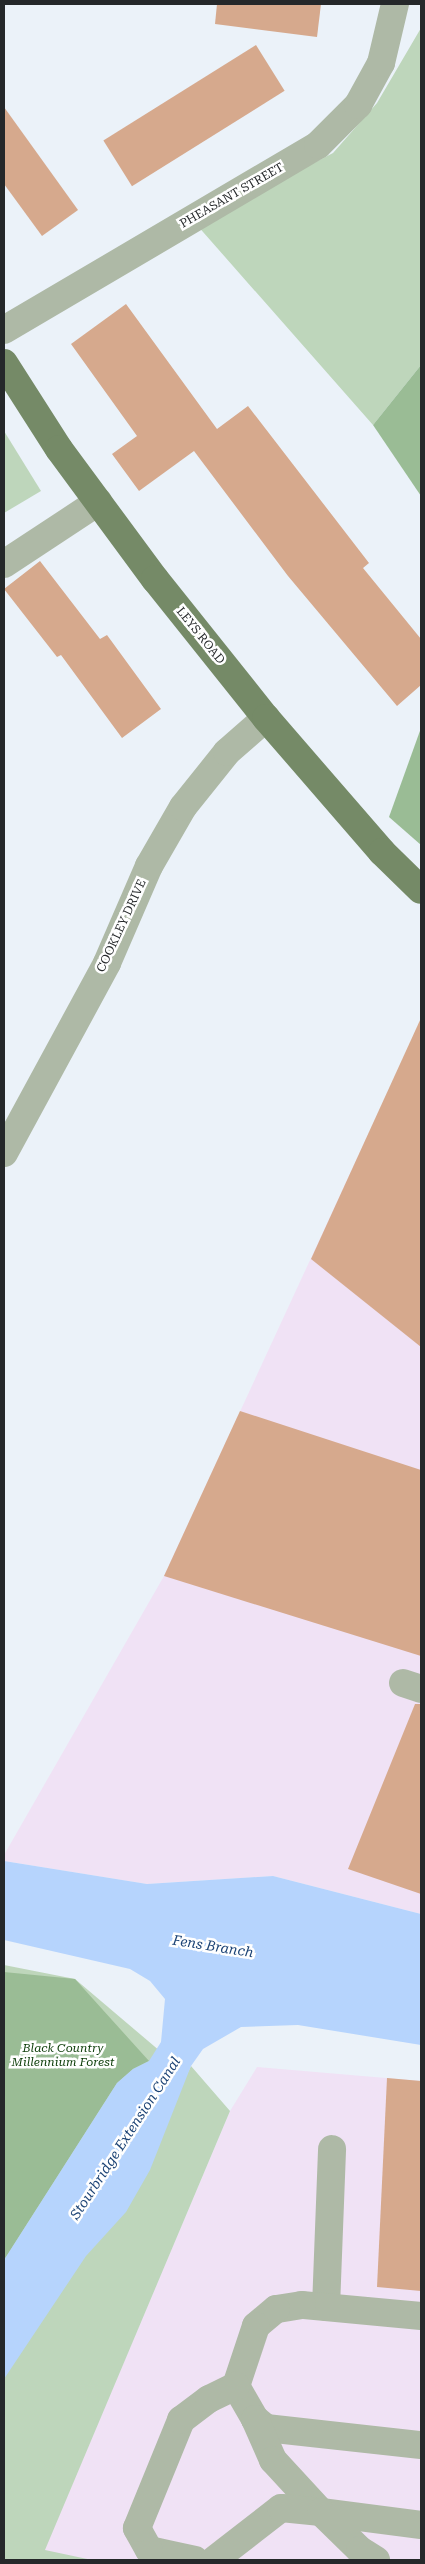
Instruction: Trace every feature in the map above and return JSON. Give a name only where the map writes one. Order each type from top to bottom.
[{"type":"main road","name":"LEYS ROAD","points":[[4,363],[98,502],[155,579],[266,718],[382,852],[421,890]]},
{"type":"street","name":"PHEASANT STREET","points":[[4,330],[318,145],[358,105],[380,63],[395,4]]},
{"type":"street","points":[[4,564],[98,502]]},
{"type":"street","name":"COOKLEY DRIVE","points":[[4,1153],[107,963],[149,866],[183,807],[227,752],[266,718]]},
{"type":"street","points":[[326,2307],[332,2150]]},
{"type":"street","points":[[195,2560],[149,2550],[137,2528],[182,2420],[209,2400],[236,2386],[256,2326],[276,2310],[302,2305],[421,2316]]},
{"type":"street","points":[[236,2386],[255,2419],[273,2460],[321,2512],[360,2550],[376,2560]]},
{"type":"street","points":[[255,2419],[266,2428],[421,2445]]},
{"type":"street","points":[[214,2560],[281,2508],[421,2525]]},
{"type":"shaded area","points":[[421,1020],[421,1914],[273,1876],[147,1884],[4,1861],[4,1855],[164,1576]]},
{"type":"shaded area","points":[[257,2067],[421,2081],[421,2560],[92,2560],[44,2551],[230,2111]]},
{"type":"green space","points":[[421,28],[421,365],[373,425],[196,224],[333,153],[377,103]]},
{"type":"green space","points":[[421,365],[421,496],[373,425]]},
{"type":"green space","points":[[4,431],[41,491],[4,513]]},
{"type":"green space","points":[[421,728],[421,845],[389,817]]},
{"type":"green space","points":[[4,1965],[75,1979],[187,2074],[191,2066],[230,2111],[45,2550],[92,2560],[4,2560]]},
{"type":"green space","name":"Black Country Millennium Forest","points":[[4,1972],[75,1979],[149,2061],[133,2069],[117,2083],[4,2260]]},
{"type":"water","points":[[4,1861],[147,1884],[273,1876],[421,1914],[421,2045],[298,2025],[241,2027],[203,2049],[191,2066],[150,2170],[126,2212],[86,2256],[4,2379],[4,2260],[117,2083],[133,2069],[149,2061],[161,2042],[165,1999],[150,1981],[130,1969],[4,1940]]},
{"type":"building","points":[[217,4],[321,4],[317,37],[215,24]]},
{"type":"building","points":[[256,45],[285,91],[132,186],[103,140]]},
{"type":"building","points":[[4,107],[78,210],[42,236],[4,184]]},
{"type":"building","points":[[126,304],[217,429],[248,406],[369,563],[363,568],[421,639],[421,685],[397,706],[288,576],[194,451],[139,491],[112,454],[137,436],[71,344]]},
{"type":"building","points":[[40,561],[100,639],[107,635],[161,709],[122,738],[61,655],[57,657],[4,589]]},
{"type":"building","points":[[421,1018],[421,1347],[311,1259]]},
{"type":"building","points":[[240,1411],[421,1470],[421,1656],[164,1576]]},
{"type":"building","points":[[415,1704],[421,1704],[421,1894],[348,1869]]},
{"type":"building","points":[[387,2078],[421,2081],[421,2291],[377,2287]]},
{"type":"water label","name":"Fens Branch","points":[[213,1946]]},
{"type":"water label","name":"Stourbridge Extension Canal","points":[[125,2138]]}]
